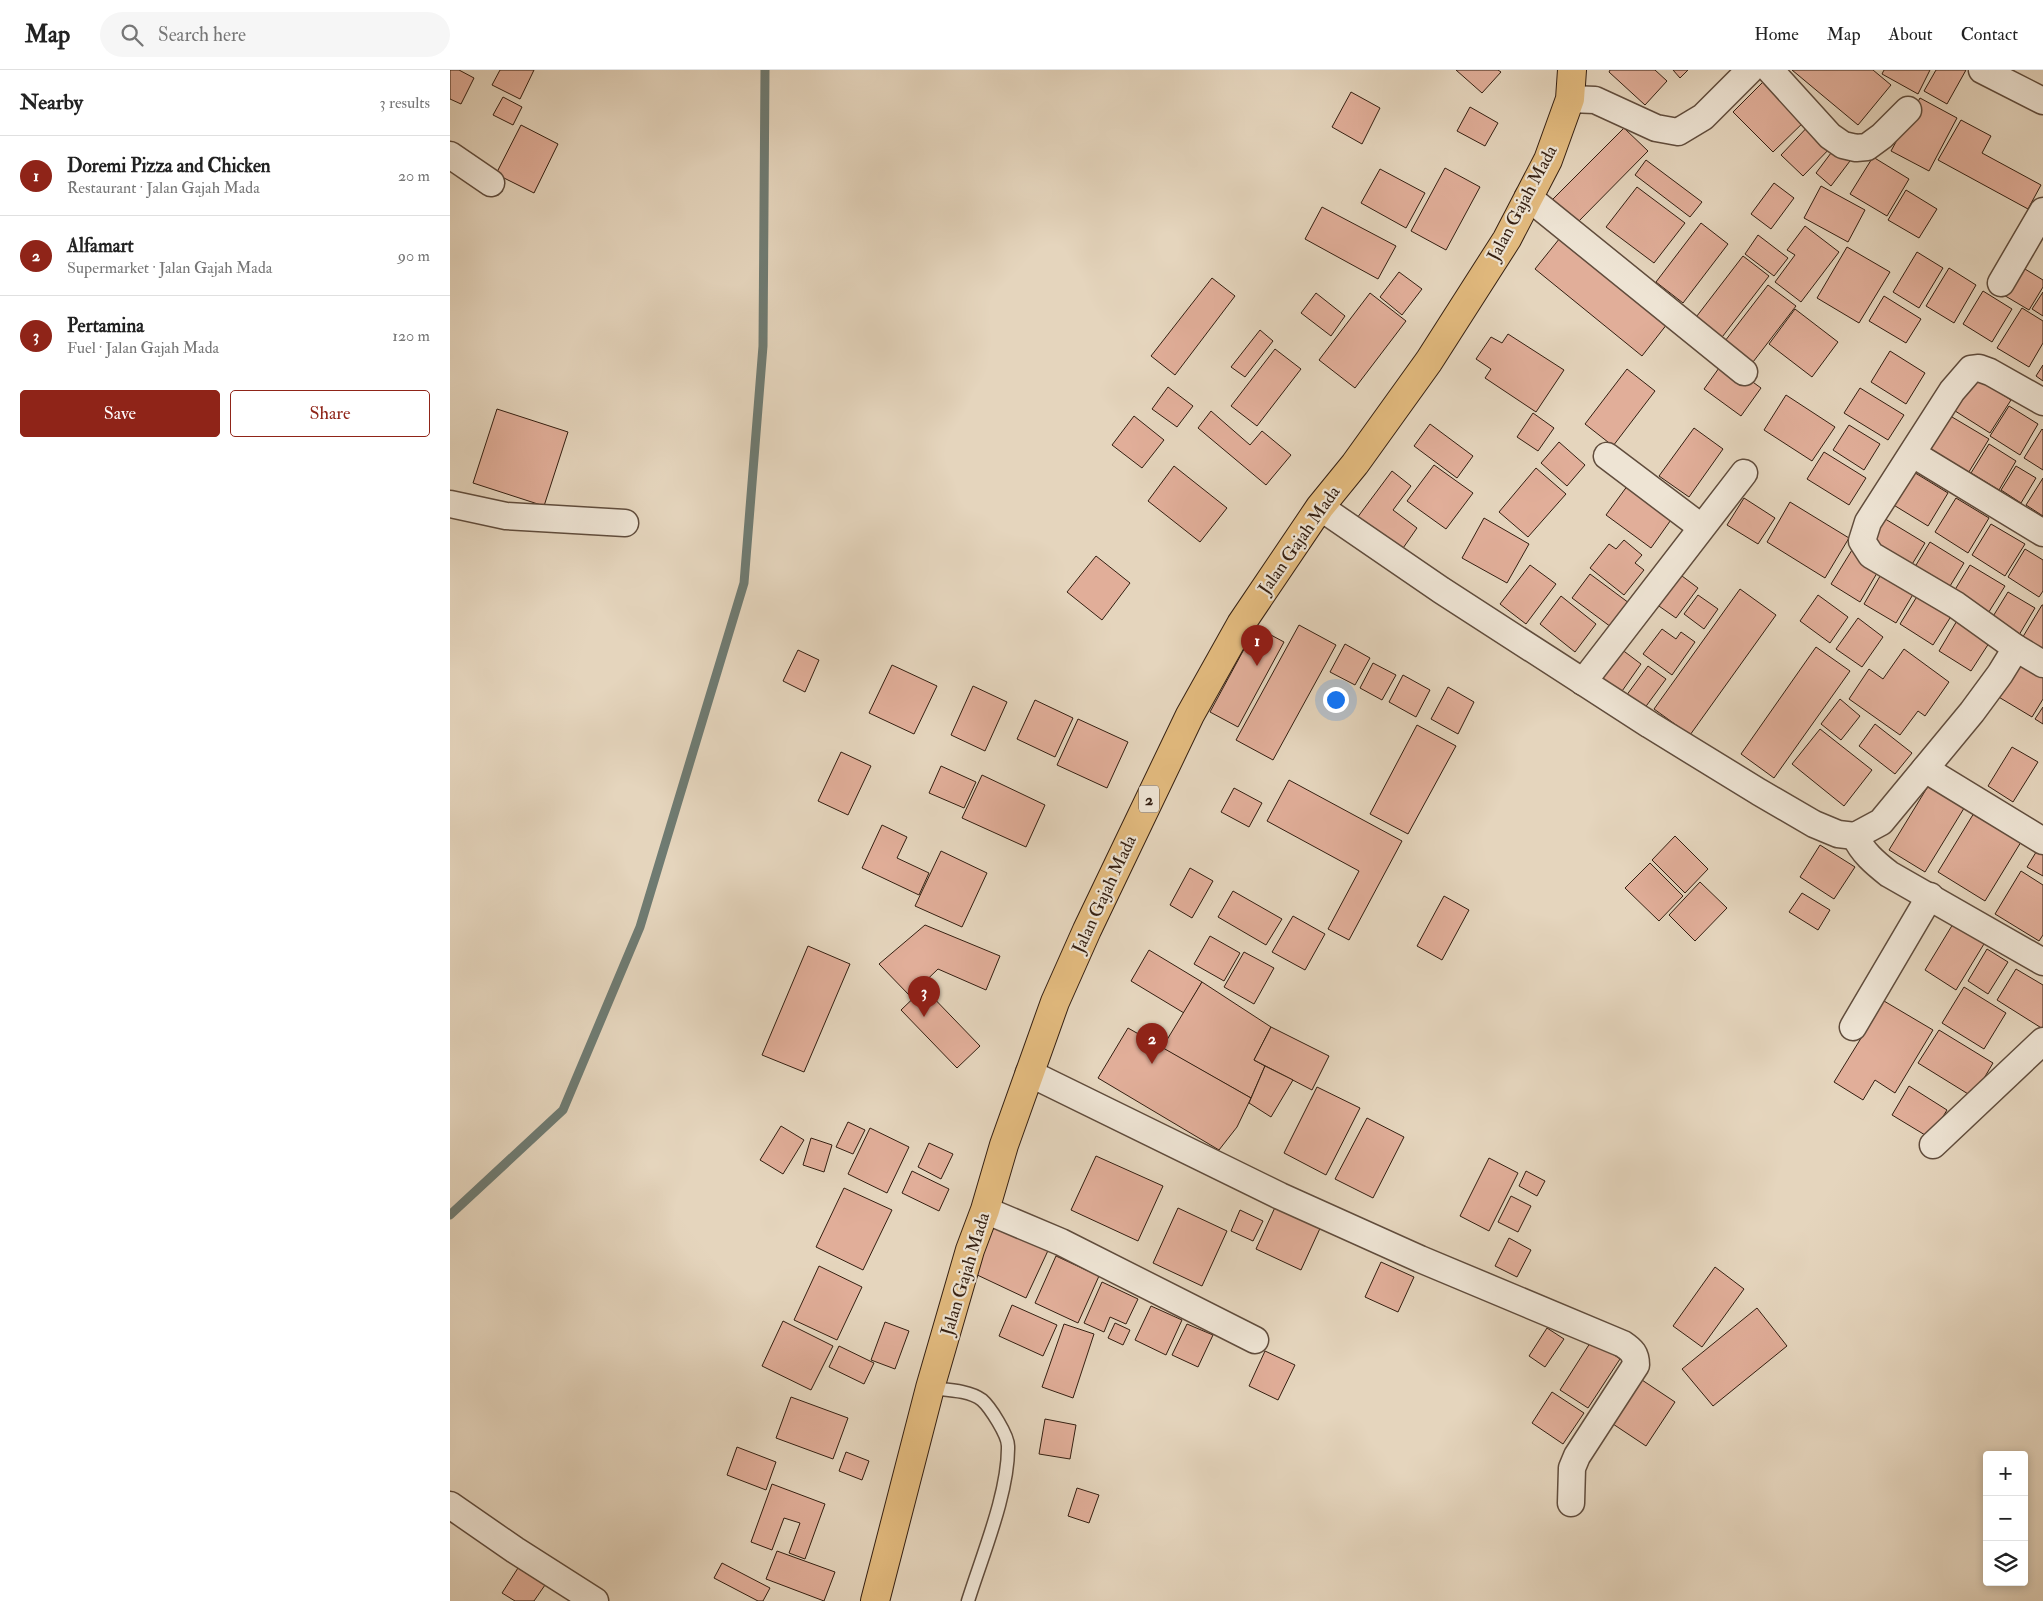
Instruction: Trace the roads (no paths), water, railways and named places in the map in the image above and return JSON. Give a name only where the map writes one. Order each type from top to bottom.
[{"type":"highway","name":"Jalan Gajah Mada","points":[[875,1601],[930,1388],[970,1250],[985,1210],[1004,1145],[1055,1002],[1115,869],[1190,715],[1241,624],[1320,507],[1360,456],[1429,361],[1507,239],[1548,160],[1570,99],[1572,70]]},
{"type":"street","points":[[1570,99],[1595,100],[1656,128],[1678,132],[1703,117],[1750,70]]},
{"type":"street","points":[[1770,70],[1830,136],[1843,145],[1856,148],[1867,147],[1882,136],[1908,110]]},
{"type":"street","points":[[1982,70],[2043,101]]},
{"type":"street","points":[[450,155],[491,183]]},
{"type":"street","points":[[1528,196],[1744,372]]},
{"type":"street","points":[[2001,283],[2043,212]]},
{"type":"street","points":[[2043,402],[1990,372],[1979,368],[1971,369],[1952,391],[1868,522],[1862,541],[1871,555],[1956,605],[2016,648],[2043,664]]},
{"type":"street","points":[[1913,454],[2043,533]]},
{"type":"street","points":[[1607,456],[1701,527]]},
{"type":"street","points":[[1583,682],[1744,472]]},
{"type":"street","points":[[450,504],[506,516],[625,523]]},
{"type":"street","points":[[1320,507],[1441,590],[1583,682],[1786,808],[1838,834],[1855,836],[1881,822],[1972,712],[2000,674],[2016,648]]},
{"type":"street","points":[[1925,769],[2043,841]]},
{"type":"street","points":[[1855,836],[1859,846],[1875,863],[1889,874],[2043,962]]},
{"type":"street","points":[[1853,1027],[1930,896]]},
{"type":"street","points":[[1933,1145],[2043,1041]]},
{"type":"street","points":[[1029,1072],[1288,1200],[1420,1259],[1623,1344],[1634,1352],[1636,1365],[1577,1456],[1572,1468],[1571,1503]]},
{"type":"street","points":[[985,1210],[1060,1242],[1255,1340]]},
{"type":"street","points":[[450,1505],[515,1550],[595,1601]]},
{"type":"lane","points":[[930,1388],[963,1392],[981,1399],[992,1412],[1009,1444],[1003,1491],[968,1601]]},
{"type":"waterway","points":[[450,1215],[563,1110],[640,927],[744,583],[763,346],[765,70]]},
{"type":"place","name":"Doremi Pizza and Chicken","points":[[1257,666]]},
{"type":"place","name":"Pertamina","points":[[924,1017]]},
{"type":"place","name":"Alfamart","points":[[1152,1064]]}]
